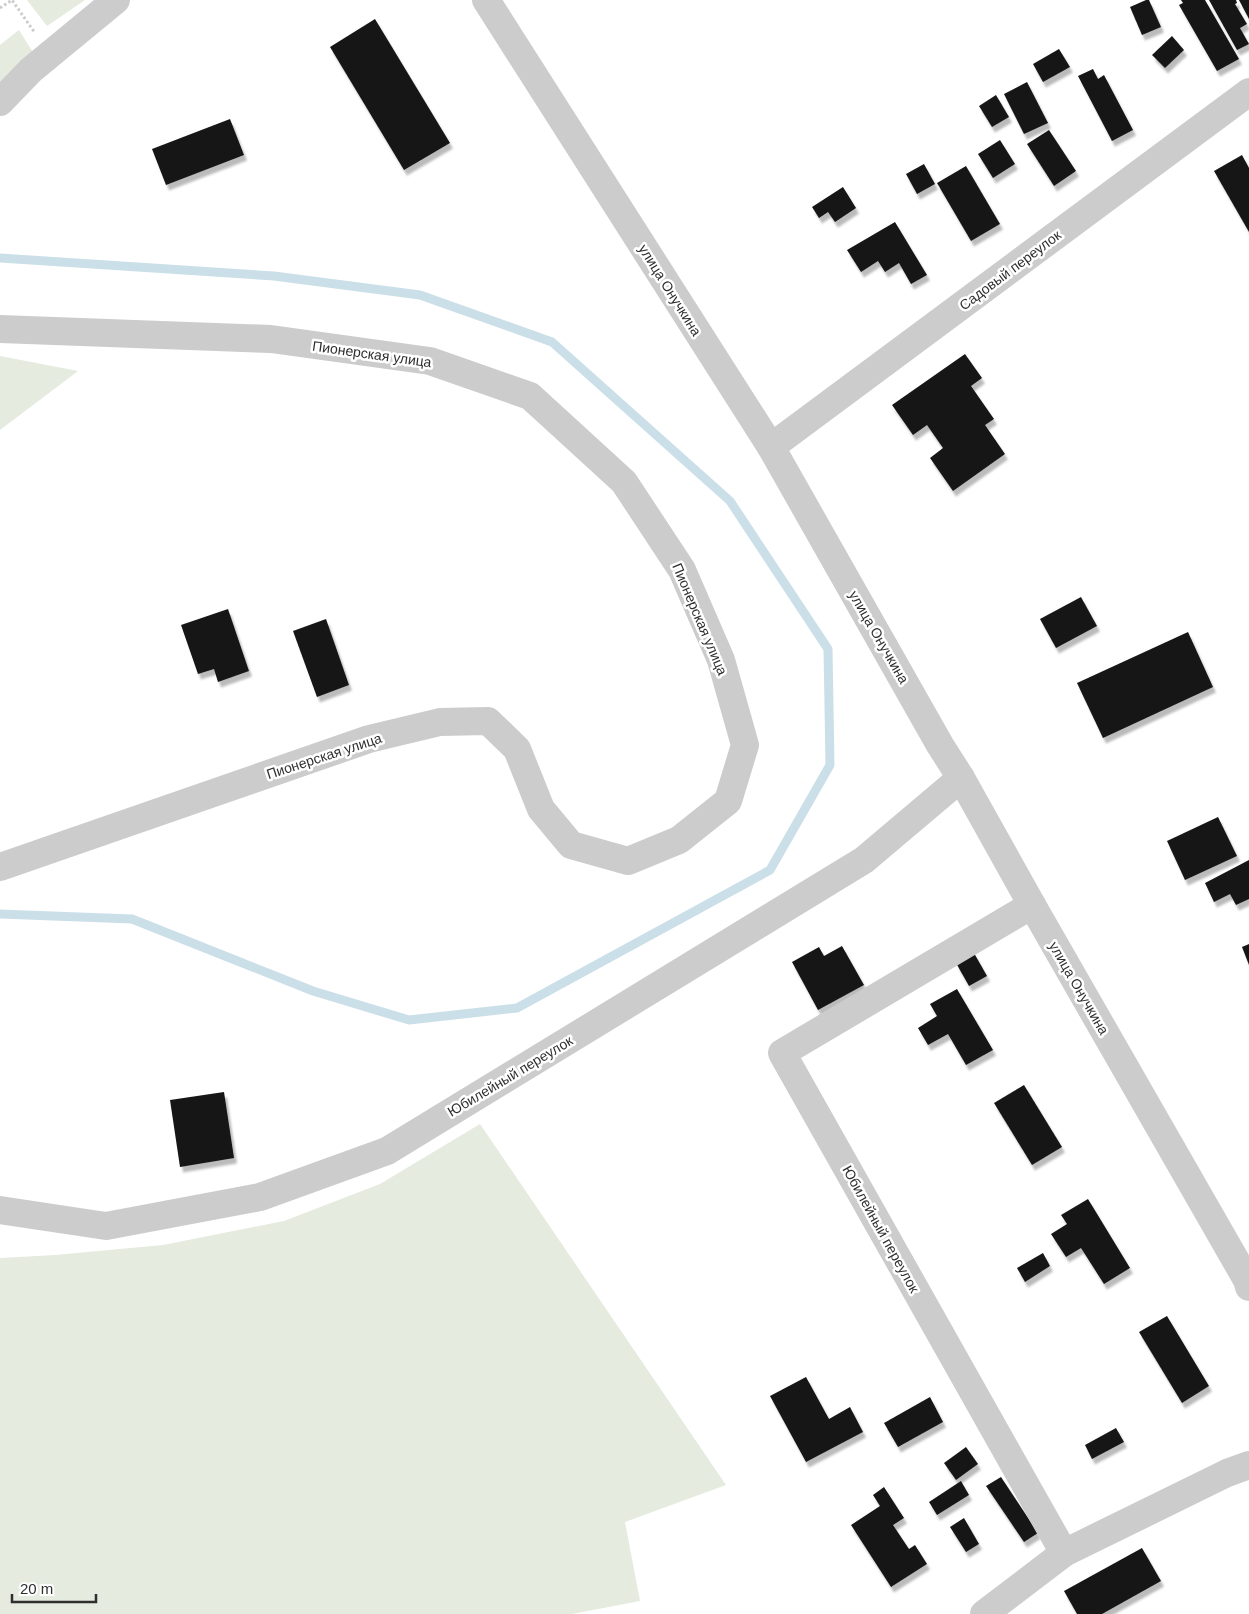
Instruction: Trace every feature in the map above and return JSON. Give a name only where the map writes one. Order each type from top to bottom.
[{"type":"street","points":[[0,102],[31,70],[116,0]]},
{"type":"street","name":"улица Онучкина","points":[[486,0],[771,447],[940,745],[962,778],[1032,905],[1247,1280],[1249,1287]]},
{"type":"street","name":"Садовый переулок","points":[[771,447],[1249,92]]},
{"type":"street","name":"Пионерская улица","points":[[0,329],[271,339],[430,361],[530,396],[624,482],[682,570],[721,660],[745,745],[728,801],[679,840],[628,861],[571,845],[541,809],[517,749],[488,721],[440,722],[369,739],[0,867]]},
{"type":"street","name":"Юбилейный переулок","points":[[0,1210],[106,1226],[260,1197],[388,1151],[864,860],[962,778]]},
{"type":"street","name":"Юбилейный переулок","points":[[1032,905],[782,1053],[1064,1552]]},
{"type":"street","points":[[984,1614],[1064,1552],[1226,1473],[1249,1465]]},
{"type":"path","points":[[0,8],[12,0],[50,54]]},
{"type":"shaded area","points":[[27,0],[85,0],[47,26]]},
{"type":"shaded area","points":[[19,30],[34,54],[0,90],[0,45]]},
{"type":"shaded area","points":[[0,356],[78,371],[0,430]]},
{"type":"shaded area","points":[[480,1124],[726,1485],[625,1522],[640,1601],[572,1614],[0,1614],[0,1258],[163,1245],[284,1221],[380,1184]]},
{"type":"building","points":[[1149,0],[1161,27],[1142,35],[1130,7]]},
{"type":"building","points":[[1181,0],[1205,0],[1239,59],[1217,71],[1179,5],[1183,3]]},
{"type":"building","points":[[1209,0],[1236,0],[1237,3],[1235,4],[1247,24],[1240,28],[1249,44],[1237,50]]},
{"type":"building","points":[[1239,0],[1249,0],[1249,19]]},
{"type":"building","points":[[375,19],[450,143],[404,170],[330,47]]},
{"type":"building","points":[[1172,36],[1184,50],[1165,68],[1152,55]]},
{"type":"building","points":[[1059,49],[1070,67],[1043,82],[1033,64]]},
{"type":"building","points":[[1093,69],[1098,79],[1104,75],[1133,130],[1112,141],[1078,76]]},
{"type":"building","points":[[1027,82],[1048,123],[1024,134],[1004,94]]},
{"type":"building","points":[[996,95],[1009,117],[992,127],[979,106]]},
{"type":"building","points":[[230,119],[244,155],[166,185],[152,149]]},
{"type":"building","points":[[1049,130],[1076,171],[1054,186],[1027,144]]},
{"type":"building","points":[[1000,140],[1015,164],[993,178],[978,154]]},
{"type":"building","points":[[1242,155],[1249,168],[1249,232],[1214,171]]},
{"type":"building","points":[[924,164],[935,184],[917,194],[906,174]]},
{"type":"building","points":[[966,166],[1000,224],[971,241],[937,183]]},
{"type":"building","points":[[843,187],[856,208],[835,222],[828,212],[819,218],[812,207]]},
{"type":"building","points":[[895,222],[927,275],[911,284],[899,263],[885,272],[878,261],[861,272],[847,250]]},
{"type":"building","points":[[965,354],[982,378],[971,386],[994,419],[985,425],[1005,454],[953,491],[930,458],[943,448],[927,425],[913,435],[892,405]]},
{"type":"building","points":[[1081,597],[1097,626],[1056,648],[1040,619]]},
{"type":"building","points":[[228,609],[249,671],[218,682],[214,669],[198,674],[181,625]]},
{"type":"building","points":[[326,619],[349,685],[317,697],[293,631]]},
{"type":"building","points":[[1188,632],[1213,687],[1103,738],[1077,683]]},
{"type":"building","points":[[1218,817],[1237,856],[1185,880],[1167,841]]},
{"type":"building","points":[[1249,860],[1249,899],[1236,905],[1230,894],[1214,902],[1205,883]]},
{"type":"building","points":[[1249,944],[1249,965],[1242,947]]},
{"type":"building","points":[[842,946],[864,985],[818,1010],[792,962],[819,947],[824,956]]},
{"type":"building","points":[[974,953],[987,976],[969,986],[956,963]]},
{"type":"building","points":[[957,989],[993,1050],[966,1065],[948,1034],[928,1045],[918,1028],[937,1016],[930,1004]]},
{"type":"building","points":[[1024,1085],[1062,1147],[1032,1165],[994,1103]]},
{"type":"building","points":[[224,1092],[234,1158],[180,1167],[170,1100]]},
{"type":"building","points":[[1088,1199],[1130,1268],[1104,1284],[1081,1248],[1066,1257],[1051,1234],[1067,1224],[1061,1215]]},
{"type":"building","points":[[1043,1253],[1050,1266],[1025,1282],[1017,1268]]},
{"type":"building","points":[[1167,1316],[1209,1386],[1182,1403],[1139,1332]]},
{"type":"building","points":[[806,1377],[829,1419],[850,1407],[863,1432],[806,1462],[770,1396]]},
{"type":"building","points":[[930,1397],[943,1422],[898,1447],[884,1423]]},
{"type":"building","points":[[1116,1428],[1124,1442],[1092,1459],[1085,1445]]},
{"type":"building","points":[[966,1447],[978,1464],[956,1480],[944,1463]]},
{"type":"building","points":[[1001,1477],[1038,1533],[1024,1542],[986,1486]]},
{"type":"building","points":[[961,1481],[969,1495],[937,1515],[929,1502]]},
{"type":"building","points":[[884,1487],[904,1518],[893,1525],[909,1549],[915,1545],[927,1564],[891,1587],[851,1525],[880,1506],[873,1495]]},
{"type":"building","points":[[964,1518],[979,1544],[966,1552],[950,1527]]},
{"type":"building","points":[[1142,1548],[1161,1581],[1102,1614],[1077,1614],[1064,1591]]},
{"type":"waterway","points":[[0,258],[274,276],[420,295],[552,342],[730,501],[828,649],[830,765],[770,870],[517,1008],[409,1020],[313,991],[132,919],[0,914]]}]
